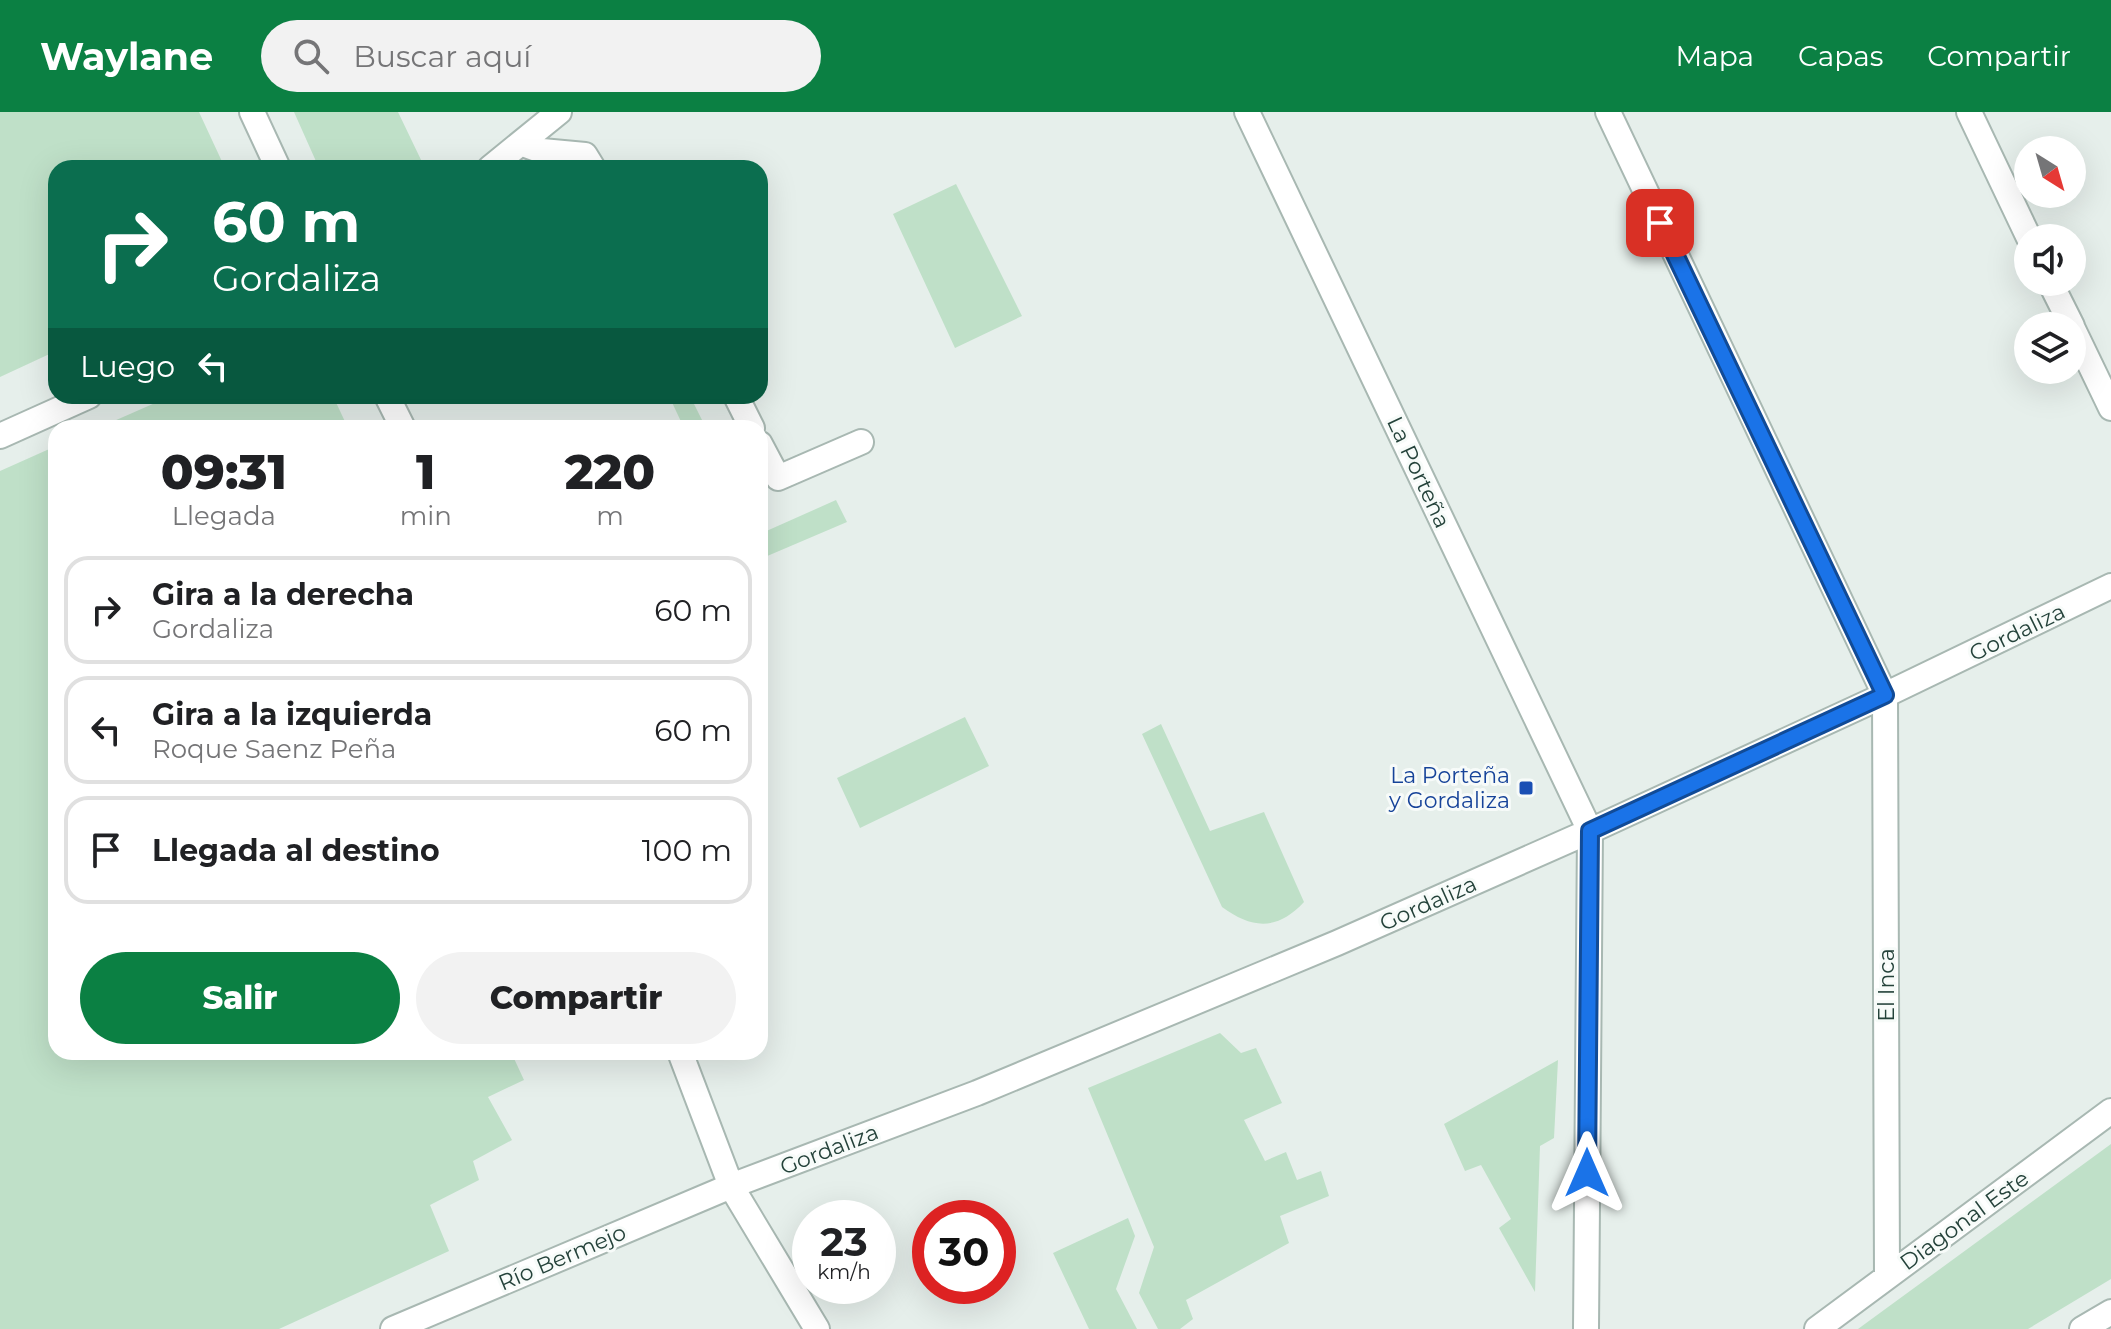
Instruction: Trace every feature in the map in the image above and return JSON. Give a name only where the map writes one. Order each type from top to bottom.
[{"type":"street","points":[[252,112],[274,160]]},
{"type":"street","points":[[501,160],[559,112]]},
{"type":"street","name":"La Porteña","points":[[1247,112],[1590,831]]},
{"type":"street","points":[[1608,112],[1885,695]]},
{"type":"street","points":[[1969,112],[2022,224]]},
{"type":"street","points":[[523,144],[542,151],[585,155],[588,160]]},
{"type":"street","points":[[2086,355],[2111,408]]},
{"type":"street","points":[[0,436],[71,404]]},
{"type":"street","points":[[768,459],[778,478],[861,442]]},
{"type":"street","name":"Gordaliza","points":[[731,1186],[977,1093],[1337,943],[1885,695],[2111,586]]},
{"type":"street","name":"El Inca","points":[[1885,695],[1887,1276]]},
{"type":"street","points":[[1586,1329],[1590,831]]},
{"type":"street","points":[[683,1060],[731,1186],[817,1329]]},
{"type":"street","name":"Diagonal Este","points":[[1817,1329],[2111,1111]]},
{"type":"street","name":"Río Bermejo","points":[[393,1329],[446,1319],[731,1186]]},
{"type":"street","points":[[2082,1329],[2111,1312]]},
{"type":"green space","points":[[0,112],[199,112],[221,160],[48,160],[48,355],[0,377]]},
{"type":"green space","points":[[294,112],[398,112],[421,160],[315,160]]},
{"type":"green space","points":[[956,184],[1022,316],[955,348],[893,214]]},
{"type":"green space","points":[[153,404],[337,404],[344,420],[116,420]]},
{"type":"green space","points":[[673,404],[694,404],[702,420],[680,420]]},
{"type":"green space","points":[[48,450],[48,1060],[515,1060],[524,1080],[488,1097],[512,1140],[473,1161],[479,1180],[430,1205],[449,1251],[279,1329],[0,1329],[0,471]]},
{"type":"green space","points":[[836,500],[847,522],[768,556],[768,530]]},
{"type":"green space","points":[[965,717],[989,766],[860,828],[837,778]]},
{"type":"green space","points":[[1161,724],[1210,831],[1264,812],[1304,902],[1284,918],[1264,924],[1254,923],[1222,907],[1142,734]]},
{"type":"green space","points":[[1220,1033],[1241,1053],[1256,1048],[1282,1103],[1244,1120],[1265,1161],[1286,1152],[1297,1180],[1321,1171],[1329,1196],[1280,1216],[1289,1243],[1186,1300],[1193,1319],[1180,1329],[1158,1329],[1139,1293],[1154,1247],[1088,1088]]},
{"type":"green space","points":[[1558,1060],[1554,1138],[1540,1146],[1535,1292],[1499,1228],[1511,1219],[1481,1165],[1465,1171],[1444,1124]]},
{"type":"green space","points":[[2111,1144],[2111,1279],[2028,1329],[1858,1329]]},
{"type":"green space","points":[[1128,1218],[1135,1236],[1116,1289],[1137,1329],[1089,1329],[1053,1253]]},
{"type":"place","name":"La Porteña y Gordaliza","points":[[1526,788]]},
{"type":"route","points":[[1587,1173],[1590,831],[1885,695],[1660,223]]}]
